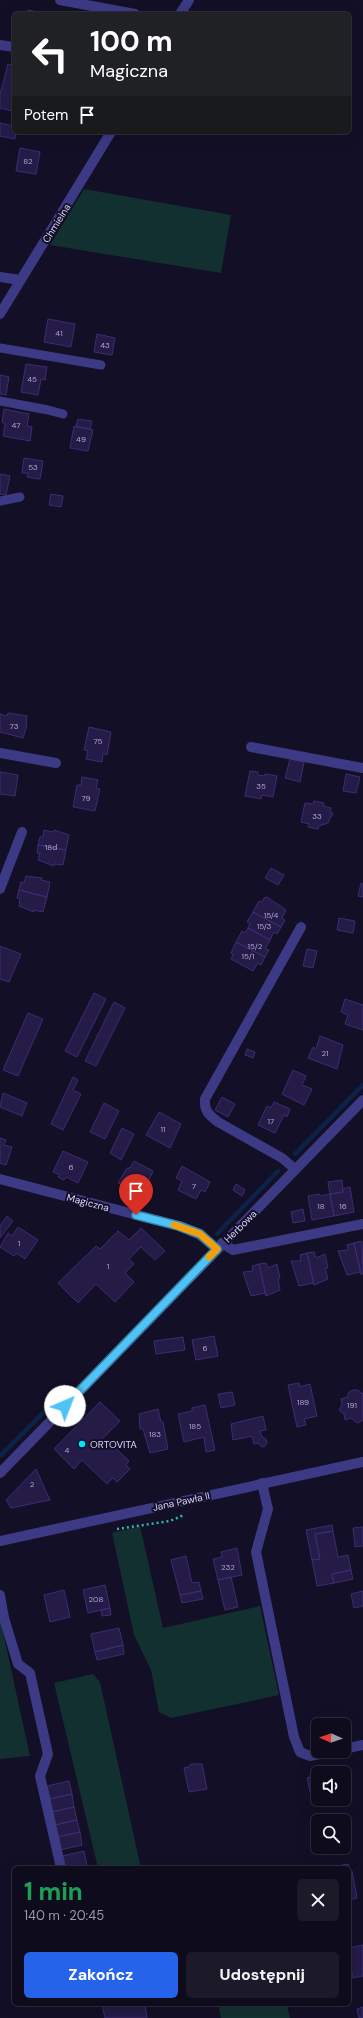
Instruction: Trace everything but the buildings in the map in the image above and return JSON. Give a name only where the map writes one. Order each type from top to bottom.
[{"type":"street","points":[[60,0],[124,12]]},
{"type":"street","points":[[181,12],[189,0]]},
{"type":"street","points":[[0,45],[12,47]]},
{"type":"street","name":"Chmielna","points":[[0,314],[62,215],[110,134]]},
{"type":"street","points":[[0,277],[20,280]]},
{"type":"street","points":[[251,746],[363,768]]},
{"type":"street","points":[[0,753],[56,763]]},
{"type":"street","points":[[0,889],[22,832]]},
{"type":"street","points":[[295,1169],[282,1158],[218,1122],[209,1115],[205,1108],[206,1099],[301,927]]},
{"type":"street","name":"Herbowa","points":[[0,1472],[363,1100]]},
{"type":"street","name":"Magiczna","points":[[0,1179],[179,1226],[200,1234],[220,1246]]},
{"type":"street","points":[[220,1246],[233,1250],[363,1224]]},
{"type":"street","name":"Jana Pawła II","points":[[0,1541],[363,1462]]},
{"type":"street","points":[[262,1484],[268,1509],[256,1552],[294,1737],[300,1752],[311,1756]]},
{"type":"street","points":[[0,1595],[4,1618],[18,1664],[30,1673],[34,1688],[48,1754],[40,1776],[61,1866]]},
{"type":"street","points":[[351,1748],[363,1745]]},
{"type":"lane","points":[[0,348],[101,365]]},
{"type":"lane","points":[[0,402],[48,410],[62,414]]},
{"type":"lane","points":[[0,501],[20,497]]},
{"type":"green space","points":[[84,189],[231,215],[221,273],[50,245]]},
{"type":"green space","points":[[140,1526],[163,1628],[260,1606],[279,1695],[171,1718],[159,1712],[151,1670],[134,1635],[112,1533]]},
{"type":"green space","points":[[0,1618],[30,1756],[0,1759]]},
{"type":"green space","points":[[93,1674],[100,1682],[141,1866],[98,1866],[54,1683]]},
{"type":"green space","points":[[218,2006],[287,2006],[290,2018],[221,2018]]},
{"type":"waterway","points":[[295,1154],[363,1085]]},
{"type":"waterway","points":[[217,1234],[278,1171]]},
{"type":"waterway","points":[[0,1456],[55,1401]]},
{"type":"slow traffic","points":[[174,1225],[200,1234],[217,1249],[209,1257]]},
{"type":"place","name":"ORTOVITA","points":[[82,1444]]},
{"type":"route","points":[[65,1406],[217,1249],[200,1234],[179,1226],[136,1215]]}]
